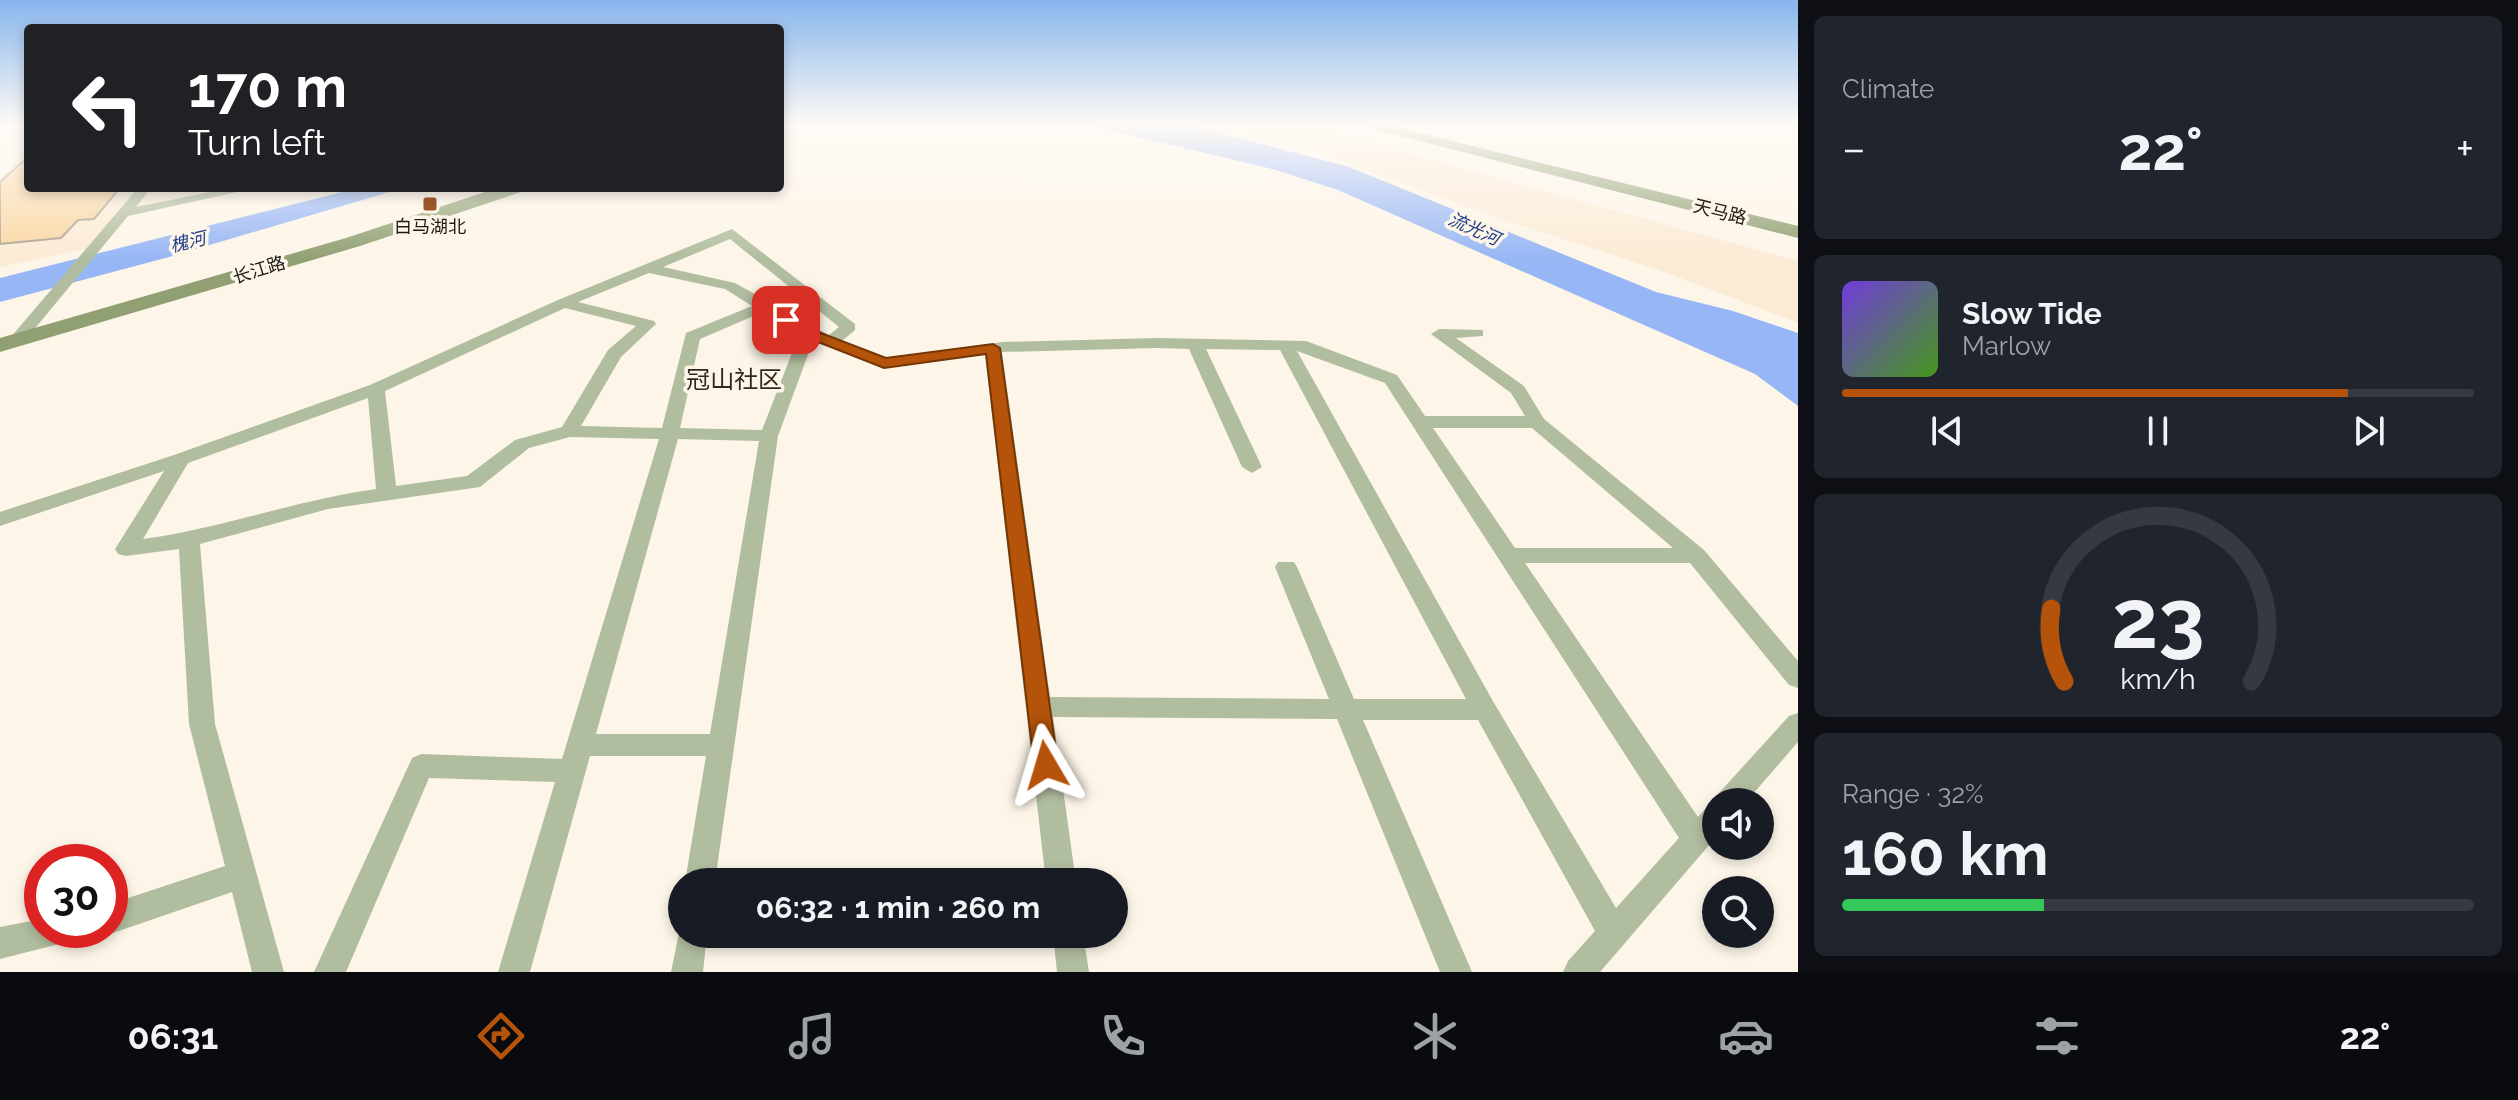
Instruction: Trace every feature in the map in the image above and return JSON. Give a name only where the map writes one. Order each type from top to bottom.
[{"type":"main road","name":"天马路","points":[[1561,169],[1798,232]]},
{"type":"main road","name":"天马路","points":[[1574,169],[1798,224]]},
{"type":"main road","name":"长江路","points":[[8,343],[338,246],[503,192]]},
{"type":"street","points":[[8,343],[58,291],[142,192]]},
{"type":"street","points":[[124,213],[229,192]]},
{"type":"street","points":[[0,519],[181,459],[376,389],[563,303],[732,233],[849,327],[831,342]]},
{"type":"street","points":[[647,268],[730,286],[808,333],[884,363],[993,348],[1195,344],[1306,346],[1391,379],[1509,556],[1702,822]]},
{"type":"street","points":[[563,303],[648,324],[614,354],[569,431]]},
{"type":"street","points":[[514,972],[670,433],[692,336],[764,306]]},
{"type":"street","points":[[702,868],[769,436],[808,333]]},
{"type":"street","points":[[1477,333],[1439,334],[1518,390],[1537,422],[1696,555],[1798,678]]},
{"type":"street","points":[[1195,344],[1252,467]]},
{"type":"street","points":[[1286,346],[1485,710],[1614,934]]},
{"type":"street","points":[[993,348],[1059,868]]},
{"type":"street","points":[[376,389],[387,494]]},
{"type":"street","points":[[1419,422],[1537,422]]},
{"type":"street","points":[[181,459],[126,549],[189,540],[328,502],[473,482],[522,444],[569,431],[769,436]]},
{"type":"street","points":[[189,540],[202,724],[268,972]]},
{"type":"street","points":[[1509,556],[1696,555]]},
{"type":"street","points":[[1286,567],[1456,972]]},
{"type":"street","points":[[1038,707],[1485,710]]},
{"type":"street","points":[[1741,788],[1798,724]]},
{"type":"street","points":[[330,972],[421,766],[576,758],[721,745]]},
{"type":"street","points":[[1579,972],[1702,833]]},
{"type":"street","points":[[128,913],[242,875]]},
{"type":"street","points":[[0,943],[24,938]]},
{"type":"street","points":[[687,972],[690,948]]},
{"type":"street","points":[[1070,948],[1073,972]]},
{"type":"shaded area","points":[[8,169],[24,169],[24,192],[229,192],[124,213],[95,247],[0,267],[0,178]]},
{"type":"shaded area","points":[[1364,169],[1467,169],[1798,261],[1798,323],[1657,269],[1492,216]]},
{"type":"water","name":"流光河","points":[[1273,169],[1355,169],[1656,292],[1733,311],[1798,333],[1798,406],[1755,374],[1338,190]]},
{"type":"water","name":"槐河","points":[[342,192],[389,192],[169,257],[0,302],[0,278]]},
{"type":"building","points":[[14,169],[24,169],[24,192],[117,192],[94,219],[78,220],[61,238],[0,244],[0,182]]},
{"type":"place","name":"白马湖北","points":[[430,204]]},
{"type":"district","name":"冠山社区","points":[[734,380]]},
{"type":"route","points":[[786,320],[808,333],[884,363],[993,348],[1046,765]]}]
